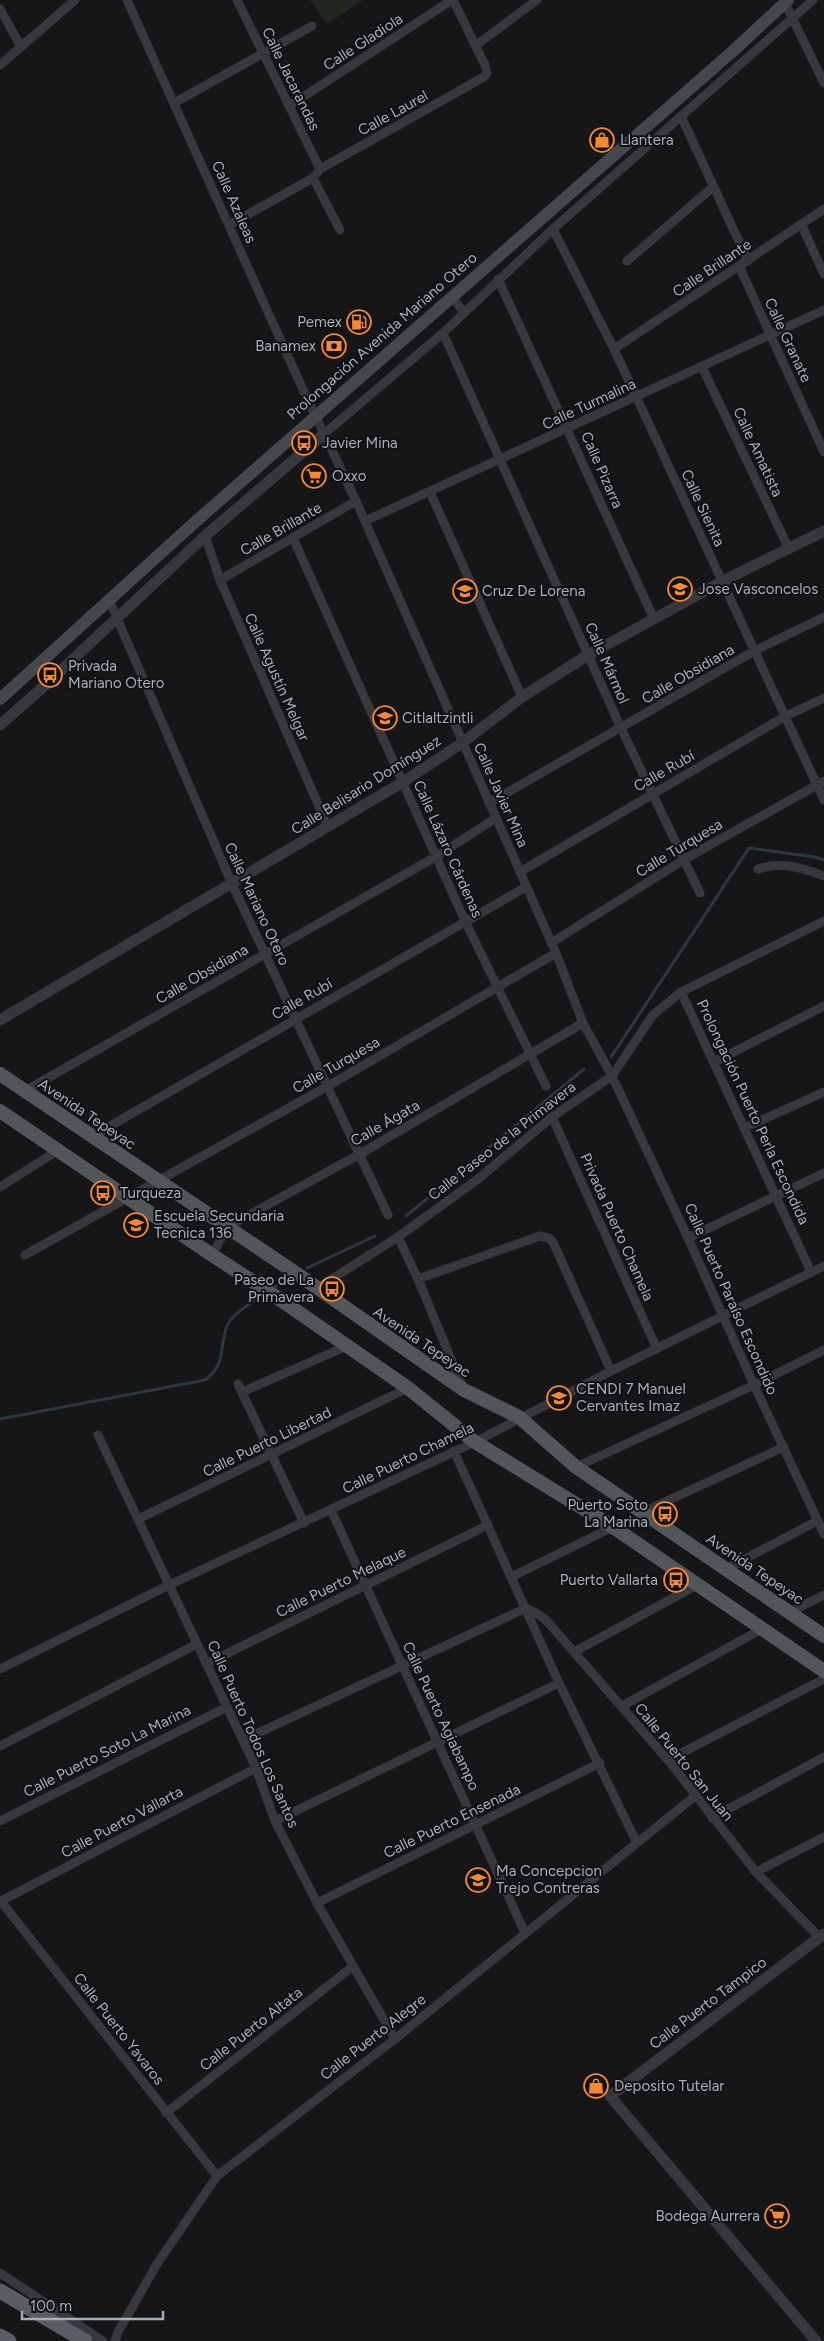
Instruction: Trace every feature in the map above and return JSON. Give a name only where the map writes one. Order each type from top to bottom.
[{"type":"highway","points":[[0,2291],[85,2341]]},
{"type":"highway","points":[[0,2336],[9,2341]]},
{"type":"main road","name":"Prolongación Avenida Mariano Otero","points":[[0,699],[316,416],[719,63],[786,1]]},
{"type":"main road","name":"Avenida Tepeyac","points":[[0,1074],[228,1227],[464,1390],[520,1417],[576,1466],[824,1636]]},
{"type":"main road","points":[[0,1112],[275,1296],[408,1388],[475,1442],[613,1528],[824,1671]]},
{"type":"street","name":"Calle Azaleas","points":[[127,0],[316,416]]},
{"type":"street","name":"Calle Jacarandas","points":[[237,0],[320,169]]},
{"type":"street","points":[[452,0],[475,46],[537,0]]},
{"type":"street","name":"Calle Gladiola","points":[[289,106],[452,0]]},
{"type":"street","points":[[0,725],[205,536],[442,334],[498,279],[656,136],[813,0]]},
{"type":"street","points":[[0,65],[73,1]]},
{"type":"street","points":[[786,1],[824,83]]},
{"type":"street","points":[[0,9],[21,47]]},
{"type":"street","points":[[174,104],[312,26]]},
{"type":"street","name":"Calle Laurel","points":[[229,225],[313,178],[320,169],[480,80],[487,73],[475,46]]},
{"type":"street","points":[[681,116],[748,261]]},
{"type":"street","points":[[313,178],[340,230]]},
{"type":"street","points":[[627,261],[713,187]]},
{"type":"street","name":"Calle Brillante","points":[[614,349],[824,209]]},
{"type":"street","points":[[801,224],[824,274]]},
{"type":"street","name":"Calle Sienita","points":[[553,229],[614,349],[784,717],[820,783],[824,800]]},
{"type":"street","name":"Calle Granate","points":[[739,266],[824,452]]},
{"type":"street","name":"Calle Pizarra","points":[[498,279],[654,619]]},
{"type":"street","points":[[452,297],[464,312]]},
{"type":"street","name":"Calle Turmalina","points":[[365,521],[824,310]]},
{"type":"street","name":"Calle Mármol","points":[[442,334],[501,459],[621,728],[685,858],[700,893]]},
{"type":"street","name":"Calle Amatista","points":[[702,367],[789,549]]},
{"type":"street","name":"Calle Javier Mina","points":[[316,416],[365,521],[556,953],[583,1023],[612,1076]]},
{"type":"street","points":[[430,492],[522,697]]},
{"type":"street","name":"Calle Brillante","points":[[220,580],[356,501]]},
{"type":"street","name":"Calle Belisario Domínguez","points":[[0,1020],[403,782],[462,743],[522,697],[588,655],[722,581],[824,532]]},
{"type":"street","name":"Calle Agustín Melgar","points":[[205,536],[220,580],[328,827]]},
{"type":"street","name":"Calle Lázaro Cárdenas","points":[[293,538],[465,921],[546,1086]]},
{"type":"street","name":"Calle Mariano Otero","points":[[110,602],[232,884],[388,1215]]},
{"type":"street","name":"Calle Obsidiana","points":[[489,803],[754,651],[824,617]]},
{"type":"street","name":"Calle Rubí","points":[[520,872],[784,717],[824,698]]},
{"type":"street","name":"Calle Turquesa","points":[[551,943],[685,858],[820,783]]},
{"type":"street","name":"Calle Obsidiana","points":[[25,1092],[436,856],[496,818]]},
{"type":"street","points":[[758,869],[769,865],[788,866],[805,869],[824,876]]},
{"type":"street","name":"Calle Rubí","points":[[91,1136],[526,887]]},
{"type":"street","name":"Calle Paseo de la Primavera","points":[[316,1289],[398,1237],[478,1179],[552,1117],[612,1076],[653,1015],[681,992],[824,921]]},
{"type":"street","name":"Calle Turquesa","points":[[25,1255],[328,1086],[556,953]]},
{"type":"street","name":"Prolongación Puerto Perla Escondida","points":[[681,992],[811,1272]]},
{"type":"street","points":[[714,1062],[824,1006]]},
{"type":"street","name":"Calle Ágata","points":[[228,1227],[360,1154],[583,1023]]},
{"type":"street","name":"Calle Puerto Paraíso Escondido","points":[[612,1076],[824,1534]]},
{"type":"street","points":[[744,1128],[824,1092]]},
{"type":"street","name":"Privada Puerto Chamela","points":[[552,1117],[657,1349]]},
{"type":"street","points":[[0,1188],[57,1151]]},
{"type":"street","points":[[688,1238],[824,1173]]},
{"type":"street","points":[[212,1255],[228,1227]]},
{"type":"street","points":[[418,1279],[540,1236],[549,1238],[553,1242],[611,1371]]},
{"type":"street","points":[[398,1237],[418,1279],[464,1390]]},
{"type":"street","name":"Calle Puerto Chamela","points":[[0,1669],[169,1585],[475,1442],[611,1371],[824,1266]]},
{"type":"street","points":[[304,1523],[240,1388],[347,1346]]},
{"type":"street","points":[[576,1466],[754,1385],[824,1350]]},
{"type":"street","name":"Calle Puerto Libertad","points":[[138,1519],[408,1388]]},
{"type":"street","name":"Calle Puerto Todos Los Santos","points":[[98,1435],[256,1768],[275,1821],[352,1967],[395,2038]]},
{"type":"street","points":[[643,1512],[784,1447]]},
{"type":"street","points":[[454,1451],[559,1683],[637,1843]]},
{"type":"street","name":"Calle Puerto Agiabampo","points":[[331,1510],[526,1933]]},
{"type":"street","points":[[726,1569],[818,1521]]},
{"type":"street","name":"Calle Puerto Melaque","points":[[206,1664],[488,1525]]},
{"type":"street","points":[[512,1577],[613,1528]]},
{"type":"street","points":[[574,1652],[697,1585]]},
{"type":"street","points":[[790,1612],[824,1595]]},
{"type":"street","points":[[242,1740],[526,1608]]},
{"type":"street","name":"Calle Puerto San Juan","points":[[526,1608],[536,1612],[546,1620],[668,1760],[756,1872],[822,1935]]},
{"type":"street","points":[[622,1706],[762,1629]]},
{"type":"street","points":[[0,1746],[197,1644]]},
{"type":"street","points":[[668,1760],[824,1679]]},
{"type":"street","points":[[275,1821],[559,1683]]},
{"type":"street","name":"Calle Puerto Soto La Marina","points":[[0,1821],[226,1707]]},
{"type":"street","points":[[712,1818],[824,1756]]},
{"type":"street","name":"Calle Puerto Ensenada","points":[[317,1903],[600,1764]]},
{"type":"street","name":"Calle Puerto Vallarta","points":[[0,1900],[256,1768]]},
{"type":"street","name":"Calle Puerto Alegre","points":[[115,2341],[118,2332],[157,2264],[216,2176],[395,2038],[695,1796]]},
{"type":"street","points":[[756,1872],[824,1837]]},
{"type":"street","name":"Calle Puerto Yavaros","points":[[0,1900],[216,2176]]},
{"type":"street","name":"Calle Puerto Tampico","points":[[816,2341],[610,2096],[822,1935]]},
{"type":"street","name":"Calle Puerto Altata","points":[[166,2112],[352,1967]]},
{"type":"street","points":[[0,2273],[103,2341]]},
{"type":"shaded area","points":[[310,0],[363,0],[327,24]]},
{"type":"waterway","points":[[611,1057],[749,848],[815,857],[824,860]]},
{"type":"waterway","points":[[406,1216],[584,1069]]},
{"type":"waterway","points":[[307,1268],[375,1236]]},
{"type":"waterway","points":[[273,1288],[286,1280]]},
{"type":"waterway","points":[[0,1419],[205,1380],[212,1374],[220,1361],[228,1324],[236,1314],[254,1300]]},
{"type":"place","name":"Llantera","points":[[602,140]]},
{"type":"place","name":"Pemex","points":[[359,322]]},
{"type":"place","name":"Banamex","points":[[334,346]]},
{"type":"place","name":"Javier Mina","points":[[304,443]]},
{"type":"place","name":"Oxxo","points":[[314,476]]},
{"type":"place","name":"Jose Vasconcelos","points":[[680,589]]},
{"type":"place","name":"Cruz De Lorena","points":[[465,591]]},
{"type":"place","name":"Privada Mariano Otero","points":[[50,675]]},
{"type":"place","name":"Citlaltzintli","points":[[385,718]]},
{"type":"place","name":"Turqueza","points":[[103,1193]]},
{"type":"place","name":"Escuela Secundaria Tecnica 136","points":[[136,1225]]},
{"type":"place","name":"Paseo de La Primavera","points":[[332,1289]]},
{"type":"place","name":"CENDI 7 Manuel Cervantes Imaz","points":[[559,1398]]},
{"type":"place","name":"Puerto Soto La Marina","points":[[665,1514]]},
{"type":"place","name":"Puerto Vallarta","points":[[676,1580]]},
{"type":"place","name":"Ma Concepcion Trejo Contreras","points":[[478,1880]]},
{"type":"place","name":"Deposito Tutelar","points":[[596,2086]]},
{"type":"place","name":"Bodega Aurrera","points":[[777,2216]]}]
